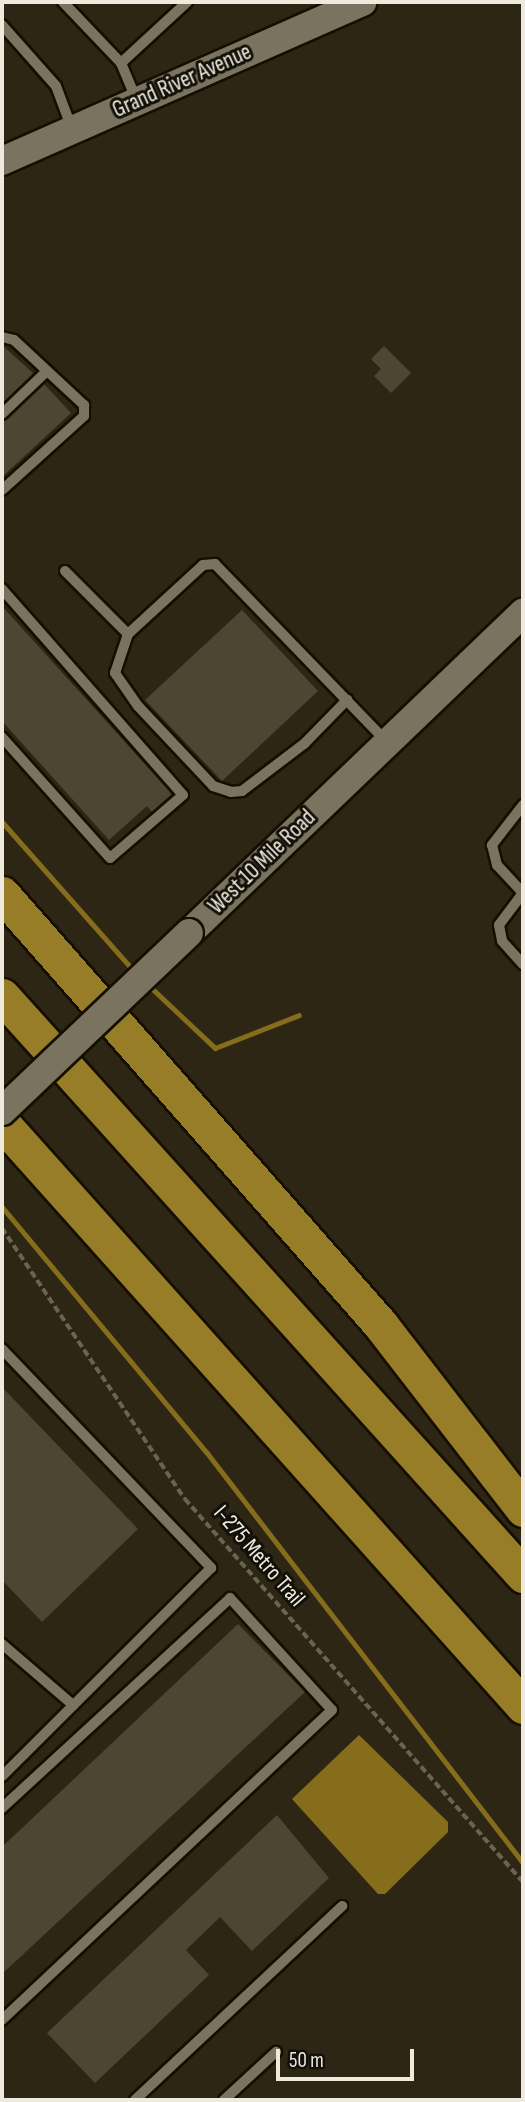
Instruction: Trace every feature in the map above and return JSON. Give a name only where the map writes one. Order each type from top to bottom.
[{"type":"highway","points":[[2,894],[380,1324],[523,1509]]},
{"type":"highway","points":[[2,996],[523,1575]]},
{"type":"highway","points":[[2,1122],[523,1706]]},
{"type":"main road","name":"Grand River Avenue","points":[[2,161],[363,2]]},
{"type":"main road","name":"West 10 Mile Road","points":[[2,1111],[386,741],[523,613]]},
{"type":"lane","points":[[63,2],[121,63],[137,101]]},
{"type":"lane","points":[[121,63],[187,2]]},
{"type":"lane","points":[[2,25],[56,86],[72,130]]},
{"type":"lane","points":[[2,337],[14,340],[84,405],[84,416],[2,490]]},
{"type":"lane","points":[[2,414],[47,371]]},
{"type":"lane","points":[[347,700],[304,744],[242,791],[231,792],[214,786],[138,706],[115,673],[128,634],[208,562],[347,700],[386,741]]},
{"type":"lane","points":[[65,571],[128,634]]},
{"type":"lane","points":[[2,589],[183,795],[110,858],[2,737]]},
{"type":"lane","points":[[523,806],[492,845],[498,865],[523,893],[499,925],[502,941],[523,964]]},
{"type":"lane","points":[[2,1349],[211,1568],[2,1776]]},
{"type":"lane","points":[[2,1808],[230,1598],[332,1710],[2,2020]]},
{"type":"lane","points":[[2,1644],[73,1705]]},
{"type":"lane","points":[[135,2100],[342,1906]]},
{"type":"lane","points":[[224,2100],[276,2052]]},
{"type":"path","name":"I-275 Metro Trail","points":[[2,1228],[185,1499],[523,1882]]},
{"type":"shaded area","points":[[359,1735],[448,1822],[448,1832],[385,1894],[378,1894],[292,1799]]},
{"type":"building","points":[[2,345],[34,374],[2,404]]},
{"type":"building","points":[[384,346],[411,373],[391,393],[374,376],[381,369],[371,359]]},
{"type":"building","points":[[44,384],[71,413],[2,477],[2,421]]},
{"type":"building","points":[[2,606],[172,794],[152,812],[147,806],[109,840],[2,721]]},
{"type":"building","points":[[242,610],[318,691],[222,781],[145,700]]},
{"type":"building","points":[[2,1387],[138,1529],[42,1622],[2,1580]]},
{"type":"building","points":[[238,1624],[305,1692],[2,1974],[2,1847]]},
{"type":"building","points":[[277,1815],[329,1878],[252,1951],[220,1917],[186,1950],[209,1975],[95,2083],[47,2033]]},
{"type":"waterway","points":[[2,822],[134,971]]},
{"type":"waterway","points":[[146,983],[215,1048],[299,1015]]},
{"type":"waterway","points":[[2,1207],[207,1453],[523,1863]]}]
